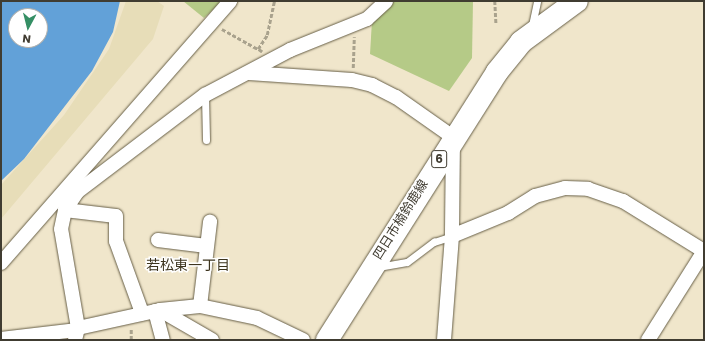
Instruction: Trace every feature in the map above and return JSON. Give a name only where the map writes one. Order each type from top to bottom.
[{"type":"main road","name":"四日市楠鈴鹿線","points":[[327,340],[453,137],[497,72],[530,34],[577,1]]},
{"type":"street","points":[[1,263],[210,21],[230,1]]},
{"type":"street","points":[[77,333],[62,247],[65,210],[76,192],[92,178],[205,95],[272,60],[367,18],[386,1]]},
{"type":"street","points":[[247,73],[352,80],[396,97],[453,137],[452,236],[444,340]]},
{"type":"street","points":[[452,236],[508,213],[535,196],[565,188],[588,189],[623,201],[704,251],[648,340]]},
{"type":"street","points":[[65,210],[116,216],[116,241],[152,311],[163,340]]},
{"type":"street","points":[[200,306],[210,222]]},
{"type":"street","points":[[158,240],[207,246]]},
{"type":"street","points":[[1,340],[77,333],[152,311],[200,306],[258,318],[303,340]]},
{"type":"street","points":[[152,311],[212,340]]},
{"type":"lane","points":[[530,34],[537,1]]},
{"type":"lane","points":[[205,95],[206,140]]},
{"type":"lane","points":[[371,267],[407,262],[434,242],[452,236]]},
{"type":"path","points":[[258,49],[266,35],[274,1]]},
{"type":"path","points":[[495,1],[496,23]]},
{"type":"path","points":[[210,21],[258,49],[272,60]]},
{"type":"path","points":[[352,80],[354,24]]},
{"type":"green space","points":[[183,1],[222,1],[204,18]]},
{"type":"green space","points":[[391,1],[473,1],[472,58],[449,91],[370,54],[372,21]]},
{"type":"sand","points":[[126,1],[157,1],[164,6],[153,39],[1,219],[1,185],[64,115],[109,49]]},
{"type":"water","points":[[1,1],[120,1],[113,32],[92,71],[24,159],[1,181]]},
{"type":"district","name":"若松東一丁目","points":[[188,265]]}]
